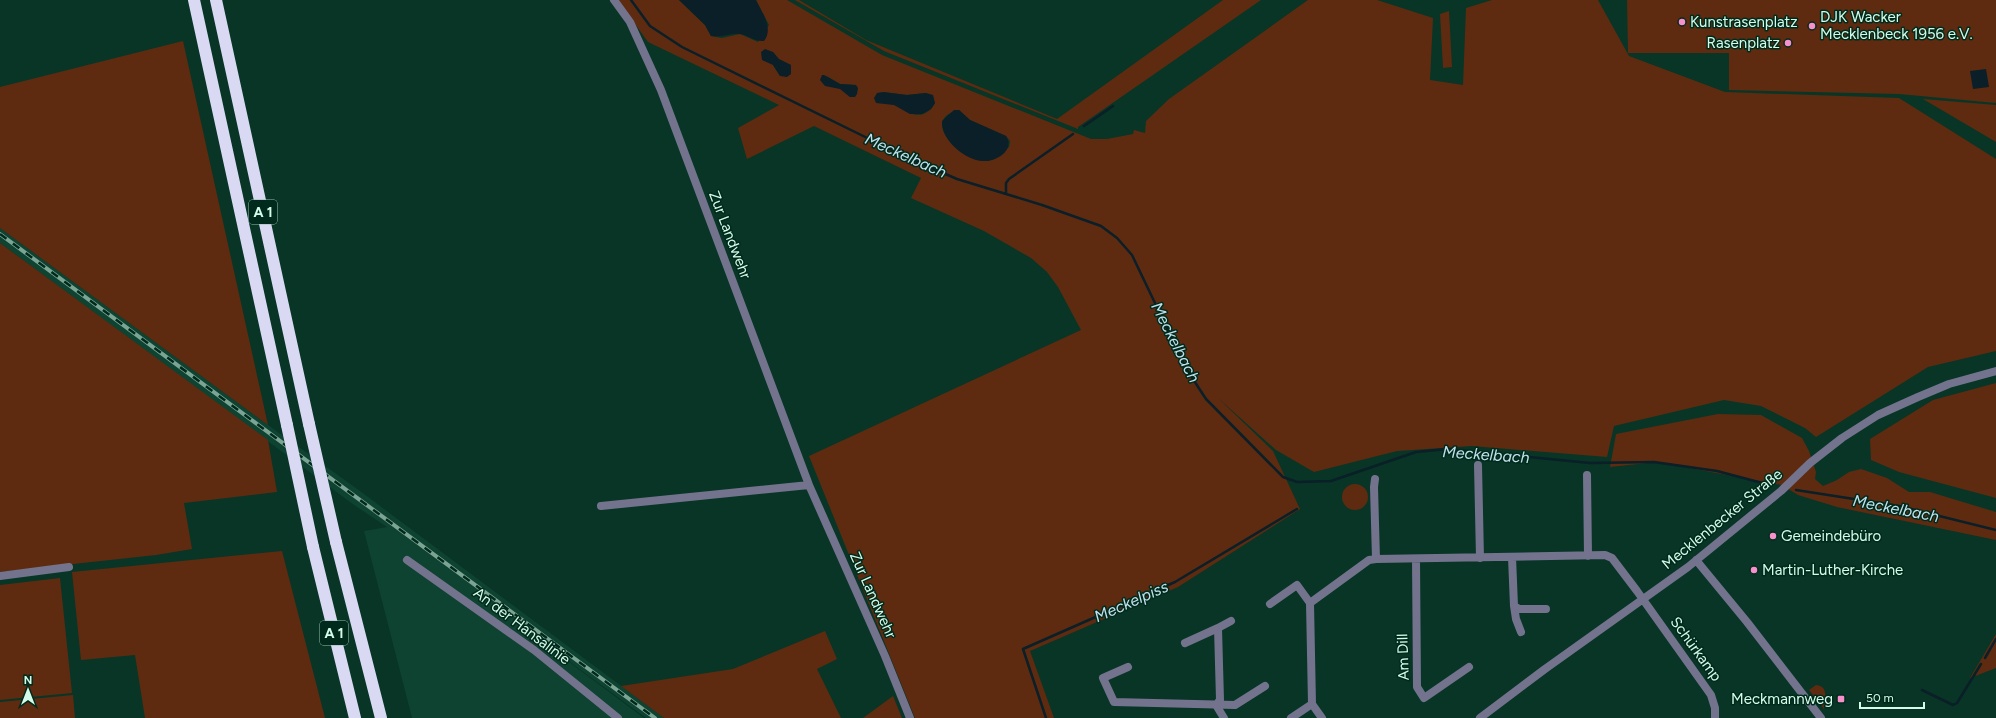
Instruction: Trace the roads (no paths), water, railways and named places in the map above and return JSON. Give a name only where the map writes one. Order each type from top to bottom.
[{"type":"highway","name":"A 1","points":[[194,0],[313,547],[355,718]]},
{"type":"highway","name":"A 1","points":[[216,0],[336,542],[381,718]]},
{"type":"street","name":"Zur Landwehr","points":[[614,0],[630,22],[661,90],[809,485],[885,656],[910,718]]},
{"type":"street","name":"Mecklenbecker Straße","points":[[1480,718],[1696,560],[1781,491],[1830,447],[1878,415],[1950,384],[1996,371]]},
{"type":"street","points":[[1478,465],[1480,558]]},
{"type":"street","points":[[1587,474],[1588,556]]},
{"type":"street","points":[[1375,479],[1376,559]]},
{"type":"street","points":[[601,506],[809,485]]},
{"type":"street","points":[[1310,603],[1369,560],[1605,555],[1612,558],[1643,600]]},
{"type":"street","points":[[1512,557],[1514,606],[1516,619],[1521,632]]},
{"type":"street","name":"Am Dill","points":[[1416,559],[1417,687],[1424,698],[1469,667]]},
{"type":"street","name":"An der Hansalinie","points":[[407,560],[534,650],[618,718]]},
{"type":"street","points":[[1696,560],[1747,622],[1821,718]]},
{"type":"street","points":[[0,576],[68,567]]},
{"type":"street","points":[[1270,604],[1297,585],[1310,603],[1312,704],[1322,718]]},
{"type":"street","name":"Schürkamp","points":[[1643,600],[1711,695],[1715,708],[1714,718]]},
{"type":"street","points":[[1514,606],[1519,609],[1546,609]]},
{"type":"street","points":[[1186,643],[1231,621]]},
{"type":"street","points":[[1216,704],[1220,700],[1218,628]]},
{"type":"street","points":[[1128,667],[1103,678],[1114,702],[1235,705],[1265,686]]},
{"type":"street","points":[[1216,704],[1224,718]]},
{"type":"street","points":[[1291,718],[1312,704]]},
{"type":"water","points":[[679,0],[756,0],[766,20],[768,31],[767,36],[764,41],[760,41],[740,34],[711,36],[705,25]]},
{"type":"water","points":[[765,49],[773,52],[779,59],[791,65],[791,74],[787,77],[780,76],[773,65],[762,60],[761,52]]},
{"type":"water","points":[[1986,69],[1989,87],[1973,89],[1970,71]]},
{"type":"water","points":[[822,75],[840,84],[856,85],[858,88],[857,94],[855,97],[850,97],[840,89],[825,86],[820,80]]},
{"type":"water","points":[[883,92],[907,95],[926,93],[933,95],[935,103],[931,109],[922,114],[910,114],[894,105],[876,103],[874,98],[877,93]]},
{"type":"water","points":[[954,110],[959,110],[970,120],[1006,136],[1008,146],[1003,154],[994,159],[983,161],[969,157],[955,148],[945,135],[942,121]]},
{"type":"waterway","name":"Meckelbach","points":[[631,0],[650,26],[682,47],[906,157],[957,179],[1042,205],[1101,226],[1117,238],[1132,255],[1187,370],[1206,399],[1283,477],[1297,482],[1331,481],[1416,452],[1447,449],[1590,463],[1654,462],[1717,471],[1766,484]]},
{"type":"waterway","points":[[1084,126],[1113,106]]},
{"type":"waterway","points":[[1006,193],[1006,183],[1009,179],[1073,134]]},
{"type":"waterway","name":"Meckelbach","points":[[1796,490],[1899,506],[1996,530]]},
{"type":"waterway","name":"Meckelpiss","points":[[1046,718],[1023,649],[1175,582],[1297,509]]},
{"type":"waterway","points":[[1985,658],[1996,639]]},
{"type":"waterway","points":[[1922,690],[1953,705],[1957,703],[1981,664]]},
{"type":"railway","points":[[0,234],[655,718]]},
{"type":"place","name":"Kunstrasenplatz","points":[[1682,22]]},
{"type":"place","name":"DJK Wacker Mecklenbeck 1956 e.V.","points":[[1812,26]]},
{"type":"place","name":"Rasenplatz","points":[[1788,43]]},
{"type":"place","name":"Gemeindebüro","points":[[1773,536]]},
{"type":"place","name":"Martin-Luther-Kirche","points":[[1754,570]]},
{"type":"place","name":"Meckmannweg","points":[[1841,699]]}]
